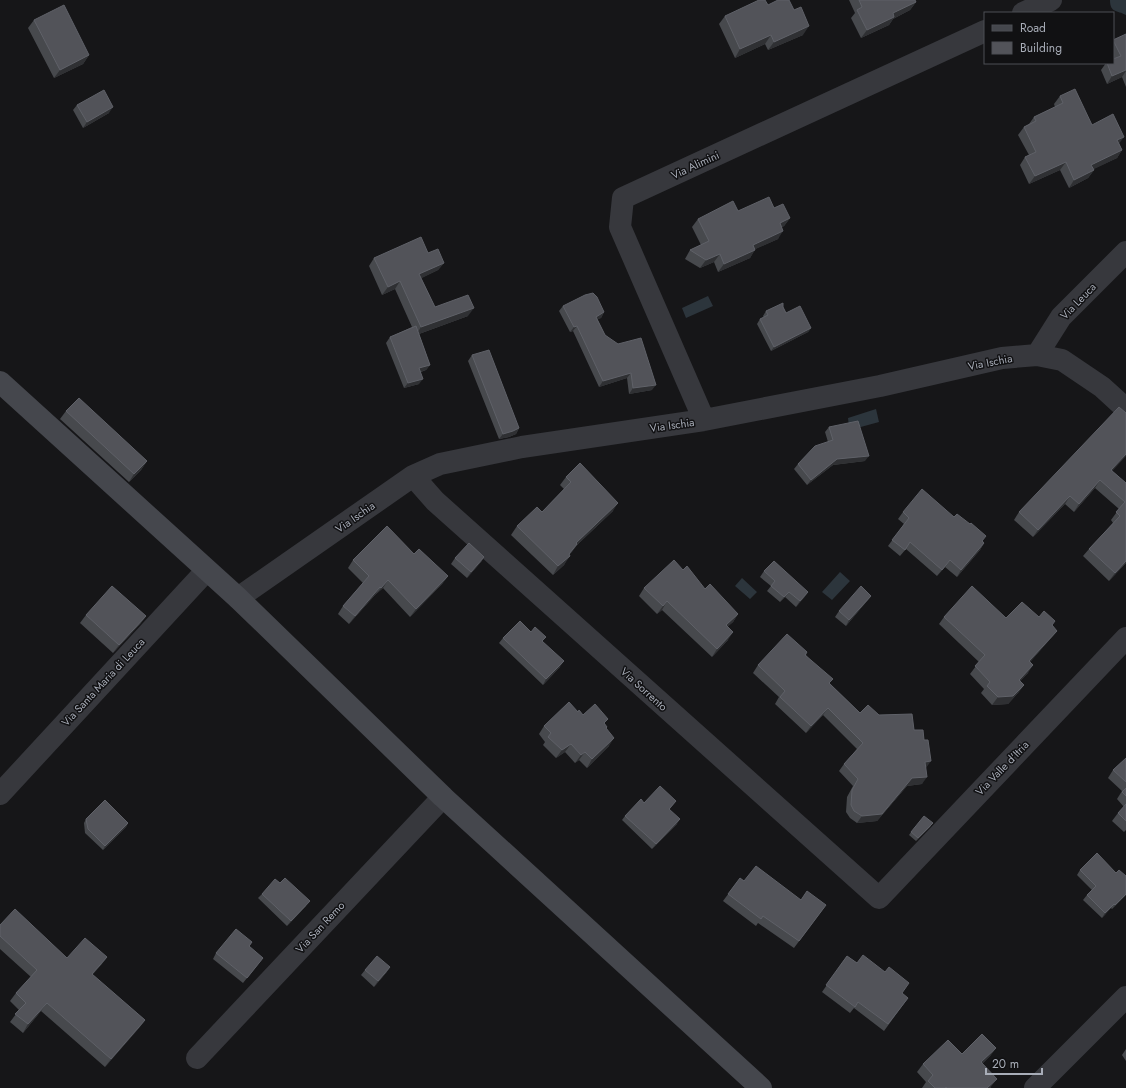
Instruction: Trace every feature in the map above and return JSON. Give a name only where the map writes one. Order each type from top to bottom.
[{"type":"main road","points":[[0,382],[238,598],[443,797],[761,1088]]},
{"type":"street","points":[[1025,12],[1051,0]]},
{"type":"street","name":"Via Alimini","points":[[704,420],[620,227],[624,198],[984,31]]},
{"type":"street","name":"Via Leuca","points":[[1037,355],[1061,317],[1126,252]]},
{"type":"street","name":"Via Ischia","points":[[238,598],[413,476],[440,464],[522,447],[704,420],[880,386],[1002,358],[1037,355],[1062,360],[1102,387],[1126,409]]},
{"type":"street","name":"Via Sorrento","points":[[413,476],[435,501],[878,898]]},
{"type":"street","name":"Via Santa Maria di Leuca","points":[[0,794],[206,570]]},
{"type":"street","name":"Via Valle d'Itria","points":[[878,898],[1126,638]]},
{"type":"street","name":"Via San Remo","points":[[197,1058],[443,797]]},
{"type":"street","points":[[1035,1088],[1126,996]]},
{"type":"shaded area","points":[[1110,0],[1126,0],[1126,15],[1113,9],[1110,4]]},
{"type":"shaded area","points":[[708,296],[713,306],[686,318],[682,308]]},
{"type":"shaded area","points":[[876,409],[879,422],[857,428],[849,427],[848,418]]},
{"type":"shaded area","points":[[840,572],[850,581],[832,600],[822,592]]},
{"type":"shaded area","points":[[742,578],[757,592],[750,599],[735,586]]},
{"type":"building","points":[[759,0],[765,0],[768,5],[778,0],[789,0],[794,10],[801,7],[809,26],[774,42],[771,35],[740,49],[725,16]]},
{"type":"building","points":[[859,0],[915,0],[916,2],[893,13],[894,17],[867,30],[857,10],[862,7]]},
{"type":"building","points":[[64,5],[89,55],[60,70],[34,20]]},
{"type":"building","points":[[1126,34],[1126,70],[1112,76],[1107,64],[1114,64],[1114,59],[1121,56],[1114,40]]},
{"type":"building","points":[[1075,89],[1092,125],[1113,114],[1124,137],[1117,140],[1122,150],[1091,165],[1094,170],[1074,180],[1066,162],[1035,176],[1025,157],[1036,152],[1024,127],[1036,121],[1034,117],[1063,103],[1060,96]]},
{"type":"building","points":[[104,90],[113,107],[87,122],[77,105]]},
{"type":"building","points":[[769,197],[774,208],[783,204],[790,218],[780,223],[783,231],[753,245],[755,250],[724,264],[720,254],[706,260],[690,250],[709,241],[698,219],[733,201],[738,211]]},
{"type":"building","points":[[421,237],[428,253],[438,249],[444,263],[419,274],[435,307],[468,295],[474,308],[421,327],[400,281],[388,287],[374,258]]},
{"type":"building","points":[[593,293],[597,297],[604,312],[596,317],[605,335],[618,344],[641,338],[656,385],[633,388],[631,373],[603,381],[577,326],[574,327],[563,306],[585,295]]},
{"type":"building","points":[[783,303],[786,313],[800,306],[811,328],[774,347],[760,319],[768,315],[766,311]]},
{"type":"building","points":[[416,326],[430,365],[419,368],[423,379],[408,383],[390,337]]},
{"type":"building","points":[[489,350],[519,428],[503,434],[472,355]]},
{"type":"building","points":[[79,398],[147,461],[134,474],[66,411]]},
{"type":"building","points":[[1119,407],[1126,413],[1126,454],[1111,470],[1126,483],[1126,561],[1115,573],[1089,549],[1120,516],[1116,512],[1125,502],[1100,480],[1079,504],[1070,496],[1038,530],[1019,512]]},
{"type":"building","points":[[858,421],[869,456],[837,459],[811,480],[798,464],[815,446],[833,440],[829,427]]},
{"type":"building","points":[[580,463],[618,503],[576,543],[577,544],[569,554],[570,556],[558,566],[517,526],[537,507],[542,512],[571,482],[566,477]]},
{"type":"building","points":[[922,489],[954,517],[957,514],[970,524],[971,523],[986,536],[982,541],[984,543],[961,570],[950,560],[942,570],[910,542],[905,550],[892,540],[909,518],[903,512]]},
{"type":"building","points":[[387,526],[414,554],[419,549],[448,576],[416,609],[388,580],[355,616],[343,606],[369,576],[353,560]]},
{"type":"building","points":[[469,543],[484,557],[471,572],[455,558]]},
{"type":"building","points":[[674,560],[683,570],[687,566],[705,589],[710,584],[738,614],[726,625],[733,632],[717,649],[667,601],[663,606],[644,588]]},
{"type":"building","points":[[774,561],[808,592],[800,601],[789,592],[784,597],[771,586],[775,581],[764,571]]},
{"type":"building","points":[[112,586],[146,616],[119,645],[86,615]]},
{"type":"building","points":[[861,586],[871,596],[849,620],[839,611]]},
{"type":"building","points":[[972,586],[1006,618],[1022,602],[1039,617],[1044,611],[1055,621],[1052,625],[1057,631],[1029,661],[1033,665],[1019,680],[1024,685],[1013,696],[998,697],[987,686],[990,682],[975,666],[985,655],[944,617]]},
{"type":"building","points":[[520,621],[531,632],[535,627],[546,637],[542,641],[564,661],[546,679],[503,638]]},
{"type":"building","points":[[787,634],[807,652],[805,655],[833,679],[829,683],[860,713],[868,705],[879,715],[912,714],[914,730],[923,730],[924,740],[928,740],[931,761],[925,762],[927,777],[912,778],[882,814],[862,816],[854,811],[851,805],[852,790],[858,779],[844,764],[863,743],[828,708],[811,726],[780,697],[785,691],[758,665]]},
{"type":"building","points":[[569,702],[578,712],[579,710],[583,715],[595,704],[608,719],[604,723],[614,738],[592,759],[585,752],[581,755],[571,744],[562,750],[548,737],[551,733],[544,726]]},
{"type":"building","points":[[1126,758],[1126,782],[1113,770]]},
{"type":"building","points":[[660,786],[676,801],[669,809],[680,819],[656,844],[625,816],[641,799],[644,803]]},
{"type":"building","points":[[1126,788],[1126,796],[1122,792]]},
{"type":"building","points":[[105,800],[128,823],[105,846],[88,829],[86,819]]},
{"type":"building","points":[[1126,804],[1126,821],[1118,813]]},
{"type":"building","points":[[924,816],[933,823],[918,838],[911,832]]},
{"type":"building","points":[[1097,853],[1116,873],[1119,870],[1126,876],[1126,894],[1105,913],[1087,895],[1096,886],[1080,870]]},
{"type":"building","points":[[756,866],[801,900],[807,891],[826,905],[799,941],[763,916],[761,919],[728,894],[740,878],[744,881]]},
{"type":"building","points":[[285,878],[310,901],[291,921],[262,894],[275,879],[280,883]]},
{"type":"building","points":[[15,909],[67,958],[85,938],[107,957],[92,974],[145,1020],[111,1059],[47,1003],[28,1024],[15,1014],[26,1003],[16,993],[37,970],[0,936],[0,925]]},
{"type":"building","points":[[236,929],[252,942],[249,946],[263,958],[247,978],[216,953]]},
{"type":"building","points":[[863,955],[885,972],[889,967],[909,983],[902,993],[908,998],[888,1024],[858,1002],[855,1007],[826,985],[847,956],[857,963]]},
{"type":"building","points":[[377,956],[390,967],[378,981],[365,970]]},
{"type":"building","points":[[982,1034],[996,1048],[981,1062],[997,1079],[987,1088],[935,1088],[928,1081],[933,1075],[923,1064],[948,1040],[962,1054]]}]
